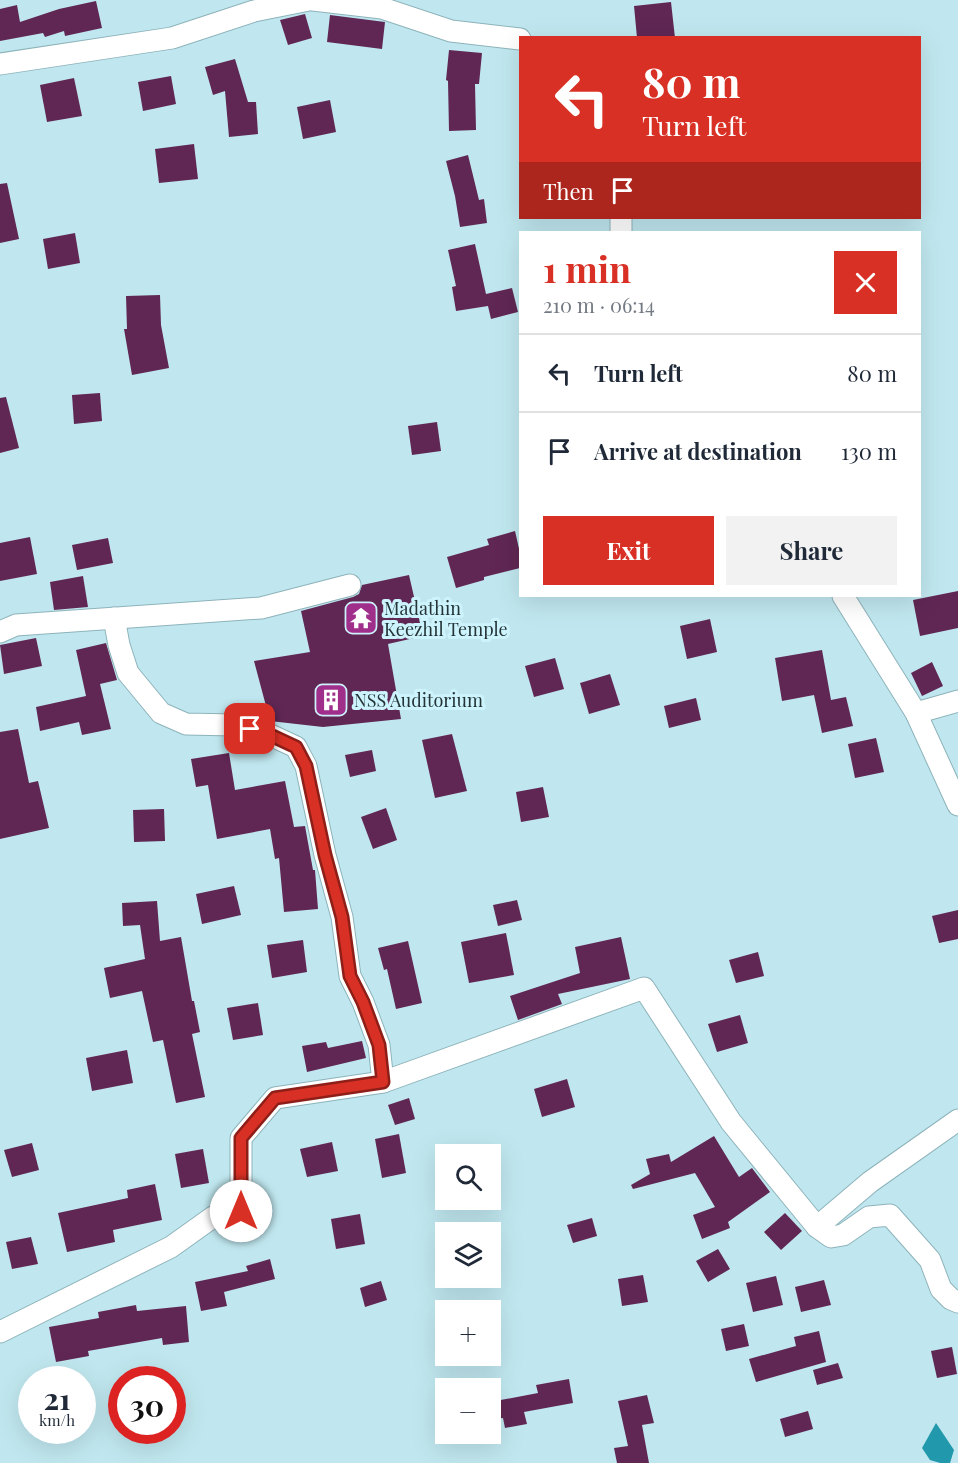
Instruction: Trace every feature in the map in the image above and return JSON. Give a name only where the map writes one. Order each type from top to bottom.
[{"type":"street","points":[[0,64],[172,38],[254,11],[311,0],[382,8],[451,31],[519,39]]},
{"type":"street","points":[[0,632],[16,626],[261,608],[350,585]]},
{"type":"street","points":[[844,597],[916,713],[958,805]]},
{"type":"street","points":[[114,618],[119,645],[128,673],[160,713],[186,724],[234,725],[266,733],[296,747],[306,766],[325,855],[342,917],[350,976],[363,1002],[379,1045],[383,1082]]},
{"type":"street","points":[[916,713],[958,701]]},
{"type":"street","points":[[0,1332],[171,1246],[213,1217],[241,1211],[241,1138],[275,1098],[383,1082],[644,988],[731,1122],[817,1227],[831,1237],[843,1235],[869,1217],[890,1215],[930,1260],[941,1289],[951,1299],[958,1302]]},
{"type":"street","points":[[817,1227],[870,1182],[958,1120]]},
{"type":"water","points":[[936,1423],[954,1450],[950,1463],[930,1460],[922,1448]]},
{"type":"building","points":[[96,1],[102,28],[65,36],[64,31],[45,37],[43,33],[0,41],[0,9],[17,5],[20,22],[59,9]]},
{"type":"building","points":[[671,2],[675,36],[637,36],[634,6]]},
{"type":"building","points":[[305,14],[312,38],[288,45],[280,20]]},
{"type":"building","points":[[330,15],[385,22],[382,49],[327,42]]},
{"type":"building","points":[[449,50],[482,53],[479,84],[475,84],[476,130],[449,131],[448,81],[446,80]]},
{"type":"building","points":[[235,59],[248,102],[256,102],[258,134],[229,137],[225,91],[213,95],[205,67]]},
{"type":"building","points":[[171,76],[176,104],[143,111],[138,82]]},
{"type":"building","points":[[74,78],[82,116],[47,122],[40,85]]},
{"type":"building","points":[[330,100],[336,132],[303,139],[297,107]]},
{"type":"building","points":[[194,144],[198,179],[159,183],[155,149]]},
{"type":"building","points":[[468,155],[479,200],[484,199],[487,223],[460,227],[446,161]]},
{"type":"building","points":[[7,183],[19,239],[0,243],[0,184]]},
{"type":"building","points":[[75,233],[80,263],[48,269],[43,239]]},
{"type":"building","points":[[475,244],[486,294],[512,288],[518,312],[491,319],[488,306],[456,311],[452,287],[456,286],[448,250]]},
{"type":"building","points":[[160,295],[161,325],[169,368],[132,375],[124,329],[127,329],[126,296]]},
{"type":"building","points":[[100,393],[102,421],[74,424],[72,395]]},
{"type":"building","points":[[6,397],[19,448],[0,453],[0,398]]},
{"type":"building","points":[[437,422],[441,451],[412,455],[408,426]]},
{"type":"building","points":[[515,531],[519,549],[519,568],[484,577],[484,580],[456,588],[447,557],[489,545],[487,539]]},
{"type":"building","points":[[30,537],[37,574],[0,581],[0,543]]},
{"type":"building","points":[[108,538],[113,563],[77,570],[72,545]]},
{"type":"building","points":[[409,575],[423,636],[388,644],[401,719],[323,727],[270,721],[254,661],[310,652],[301,611],[353,597],[359,594],[362,585]]},
{"type":"building","points":[[83,576],[88,607],[54,610],[50,582]]},
{"type":"building","points":[[958,591],[958,628],[920,636],[913,600]]},
{"type":"building","points":[[710,619],[717,652],[687,659],[680,626]]},
{"type":"building","points":[[36,638],[42,666],[4,674],[0,645]]},
{"type":"building","points":[[106,643],[117,680],[100,684],[111,729],[82,735],[79,722],[40,731],[36,707],[86,696],[76,650]]},
{"type":"building","points":[[822,650],[831,700],[846,697],[853,726],[822,733],[814,695],[782,701],[775,658]]},
{"type":"building","points":[[555,658],[564,689],[534,697],[525,666]]},
{"type":"building","points":[[932,662],[943,686],[922,696],[911,673]]},
{"type":"building","points":[[610,674],[620,705],[589,714],[580,683]]},
{"type":"building","points":[[696,698],[701,720],[669,728],[664,706]]},
{"type":"building","points":[[18,729],[29,783],[38,781],[49,828],[0,839],[0,732]]},
{"type":"building","points":[[452,734],[467,791],[435,798],[422,740]]},
{"type":"building","points":[[876,738],[884,772],[855,778],[848,744]]},
{"type":"building","points":[[372,750],[376,771],[350,777],[345,755]]},
{"type":"building","points":[[229,753],[235,790],[285,781],[294,827],[305,826],[313,870],[315,870],[318,909],[284,912],[279,858],[275,859],[270,829],[217,839],[208,785],[196,787],[191,759]]},
{"type":"building","points":[[543,787],[549,817],[521,822],[516,792]]},
{"type":"building","points":[[386,808],[397,840],[373,849],[361,817]]},
{"type":"building","points":[[164,809],[165,841],[134,842],[133,810]]},
{"type":"building","points":[[234,886],[241,915],[202,924],[196,894]]},
{"type":"building","points":[[517,900],[522,920],[498,926],[493,905]]},
{"type":"building","points":[[157,901],[160,941],[181,937],[200,1032],[192,1034],[205,1097],[176,1103],[163,1040],[153,1042],[142,991],[110,998],[104,968],[145,959],[140,925],[123,926],[122,903]]},
{"type":"building","points":[[958,910],[958,939],[939,943],[932,916]]},
{"type":"building","points":[[506,933],[514,975],[469,983],[461,942]]},
{"type":"building","points":[[621,937],[630,979],[558,994],[562,1004],[518,1020],[510,996],[580,973],[575,947]]},
{"type":"building","points":[[303,940],[307,972],[272,978],[267,945]]},
{"type":"building","points":[[408,941],[422,1003],[396,1009],[387,969],[384,970],[378,948]]},
{"type":"building","points":[[758,952],[764,976],[736,983],[729,960]]},
{"type":"building","points":[[258,1003],[263,1035],[233,1040],[227,1008]]},
{"type":"building","points":[[740,1015],[748,1043],[717,1052],[708,1024]]},
{"type":"building","points":[[362,1041],[366,1058],[307,1072],[302,1046],[326,1042],[328,1048]]},
{"type":"building","points":[[127,1050],[133,1083],[92,1091],[86,1058]]},
{"type":"building","points":[[567,1079],[575,1107],[542,1117],[534,1089]]},
{"type":"building","points":[[409,1098],[415,1119],[395,1125],[388,1105]]},
{"type":"building","points":[[399,1134],[406,1173],[382,1178],[375,1139]]},
{"type":"building","points":[[714,1136],[739,1177],[752,1168],[770,1192],[728,1222],[730,1228],[702,1239],[693,1215],[715,1207],[695,1173],[633,1189],[631,1185],[650,1174],[646,1159],[669,1154],[671,1162]]},
{"type":"building","points":[[332,1142],[338,1171],[307,1177],[300,1149]]},
{"type":"building","points":[[32,1143],[39,1170],[12,1177],[4,1150]]},
{"type":"building","points":[[203,1149],[209,1183],[181,1188],[175,1154]]},
{"type":"building","points":[[155,1184],[162,1220],[113,1230],[115,1242],[67,1252],[58,1213],[128,1198],[127,1190]]},
{"type":"building","points":[[785,1213],[802,1231],[781,1250],[764,1232]]},
{"type":"building","points":[[360,1214],[365,1244],[336,1249],[331,1219]]},
{"type":"building","points":[[592,1218],[597,1236],[573,1243],[567,1225]]},
{"type":"building","points":[[31,1237],[38,1264],[12,1269],[6,1242]]},
{"type":"building","points":[[718,1249],[730,1269],[708,1282],[696,1261]]},
{"type":"building","points":[[270,1259],[275,1279],[224,1292],[227,1306],[201,1311],[195,1282],[248,1271],[246,1266]]},
{"type":"building","points":[[643,1275],[648,1302],[622,1306],[618,1279]]},
{"type":"building","points":[[776,1276],[783,1305],[753,1312],[746,1283]]},
{"type":"building","points":[[824,1280],[831,1305],[801,1312],[795,1287]]},
{"type":"building","points":[[381,1281],[387,1300],[365,1307],[360,1288]]},
{"type":"building","points":[[136,1305],[137,1311],[186,1306],[189,1342],[163,1345],[162,1338],[88,1351],[89,1356],[56,1362],[49,1327],[99,1318],[98,1312]]},
{"type":"building","points":[[744,1324],[749,1346],[726,1351],[721,1329]]},
{"type":"building","points":[[819,1331],[826,1362],[756,1382],[749,1359],[796,1346],[794,1337]]},
{"type":"building","points":[[952,1347],[957,1374],[937,1378],[931,1351]]},
{"type":"building","points":[[838,1363],[843,1378],[817,1385],[813,1370]]},
{"type":"building","points":[[569,1379],[573,1403],[524,1412],[527,1424],[505,1428],[503,1418],[501,1418],[501,1400],[538,1393],[536,1385]]},
{"type":"building","points":[[647,1395],[654,1423],[642,1425],[649,1463],[617,1463],[614,1448],[628,1446],[618,1401]]},
{"type":"building","points":[[808,1411],[813,1429],[785,1437],[780,1419]]},
{"type":"place","name":"Madathin Keezhil Temple","points":[[361,618]]},
{"type":"place","name":"NSS Auditorium","points":[[331,700]]},
{"type":"route","points":[[241,1211],[241,1138],[275,1098],[383,1082],[379,1045],[363,1002],[350,976],[342,917],[325,855],[306,766],[296,747],[266,733],[250,729]]}]
